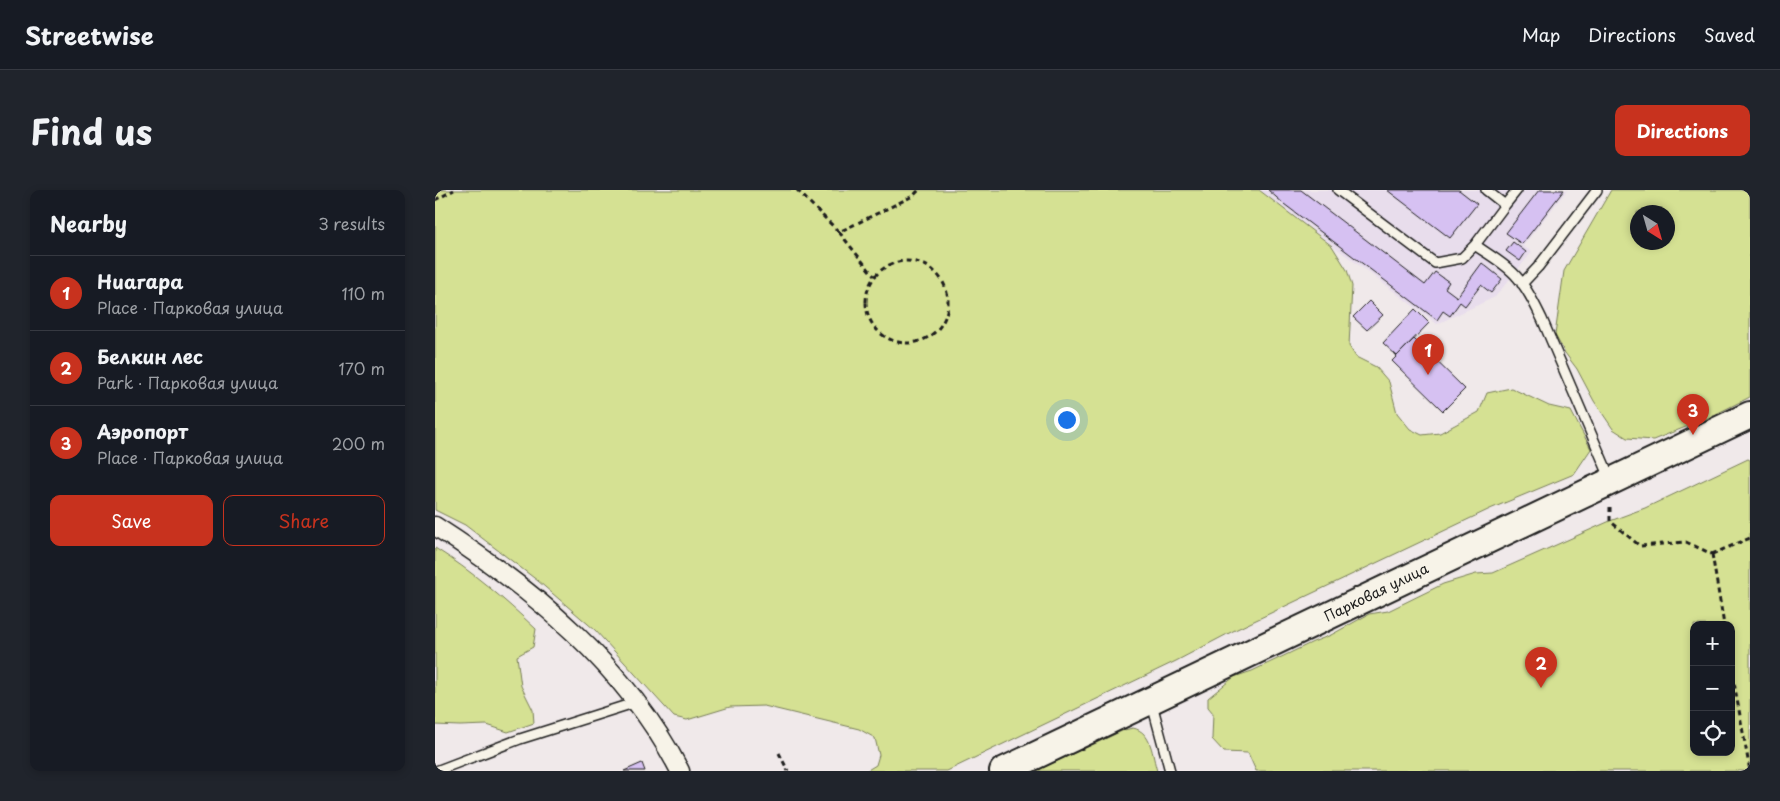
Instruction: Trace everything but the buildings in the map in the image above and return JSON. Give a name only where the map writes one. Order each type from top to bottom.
[{"type":"main road","name":"Парковая улица","points":[[1003,771],[1750,415]]},
{"type":"street","points":[[435,526],[484,558],[561,620],[615,674],[637,702],[680,771]]},
{"type":"lane","points":[[1339,190],[1435,263],[1462,258],[1475,245],[1517,190]]},
{"type":"lane","points":[[1485,190],[1505,206]]},
{"type":"lane","points":[[1522,284],[1538,267],[1597,190]]},
{"type":"lane","points":[[1475,245],[1511,270],[1522,284],[1542,319],[1611,480]]},
{"type":"lane","points":[[1151,700],[1170,771]]},
{"type":"lane","points":[[436,771],[520,738],[637,702]]},
{"type":"path","points":[[435,200],[454,190]]},
{"type":"path","points":[[797,190],[839,232],[874,276]]},
{"type":"path","points":[[839,232],[913,196],[919,190]]},
{"type":"path","points":[[896,261],[923,262],[943,280],[949,306],[939,330],[914,344],[899,344],[875,329],[865,303],[874,276],[896,261]]},
{"type":"path","points":[[1611,480],[1610,521],[1640,546],[1686,542],[1712,554],[1750,538]]},
{"type":"path","points":[[1712,554],[1723,621]]},
{"type":"path","points":[[1735,688],[1750,771]]},
{"type":"path","points":[[779,753],[788,771]]},
{"type":"shaded area","points":[[1259,190],[1567,190],[1523,246],[1532,252],[1495,297],[1437,324]]},
{"type":"green space","points":[[435,190],[1259,190],[1332,246],[1347,270],[1352,286],[1349,346],[1356,357],[1376,367],[1389,382],[1397,413],[1410,429],[1422,435],[1440,433],[1479,412],[1487,393],[1511,388],[1549,406],[1571,411],[1591,449],[1574,474],[1490,509],[1235,630],[1176,661],[947,771],[866,771],[876,765],[879,755],[875,738],[859,729],[764,706],[730,707],[687,720],[674,717],[595,630],[538,581],[465,525],[435,510]]},
{"type":"green space","points":[[1611,190],[1750,190],[1750,397],[1706,419],[1653,440],[1627,438],[1613,429],[1555,335],[1564,271]]},
{"type":"green space","points":[[1748,459],[1750,460],[1750,771],[1256,771],[1248,753],[1224,752],[1212,739],[1213,713],[1208,707],[1208,698],[1234,677],[1252,671],[1331,635],[1369,614],[1388,611],[1443,584],[1476,574],[1493,573],[1610,521],[1645,508]]},
{"type":"green space","points":[[435,548],[487,586],[536,629],[533,647],[517,656],[521,686],[533,710],[534,723],[508,732],[487,725],[435,725]]},
{"type":"green space","points":[[1133,728],[1139,730],[1148,739],[1157,771],[1036,771],[1124,730]]},
{"type":"place","name":"Ниагара","points":[[1428,375]]},
{"type":"place","name":"Аэропорт","points":[[1693,435]]},
{"type":"place","name":"Белкин лес","points":[[1541,688]]}]
